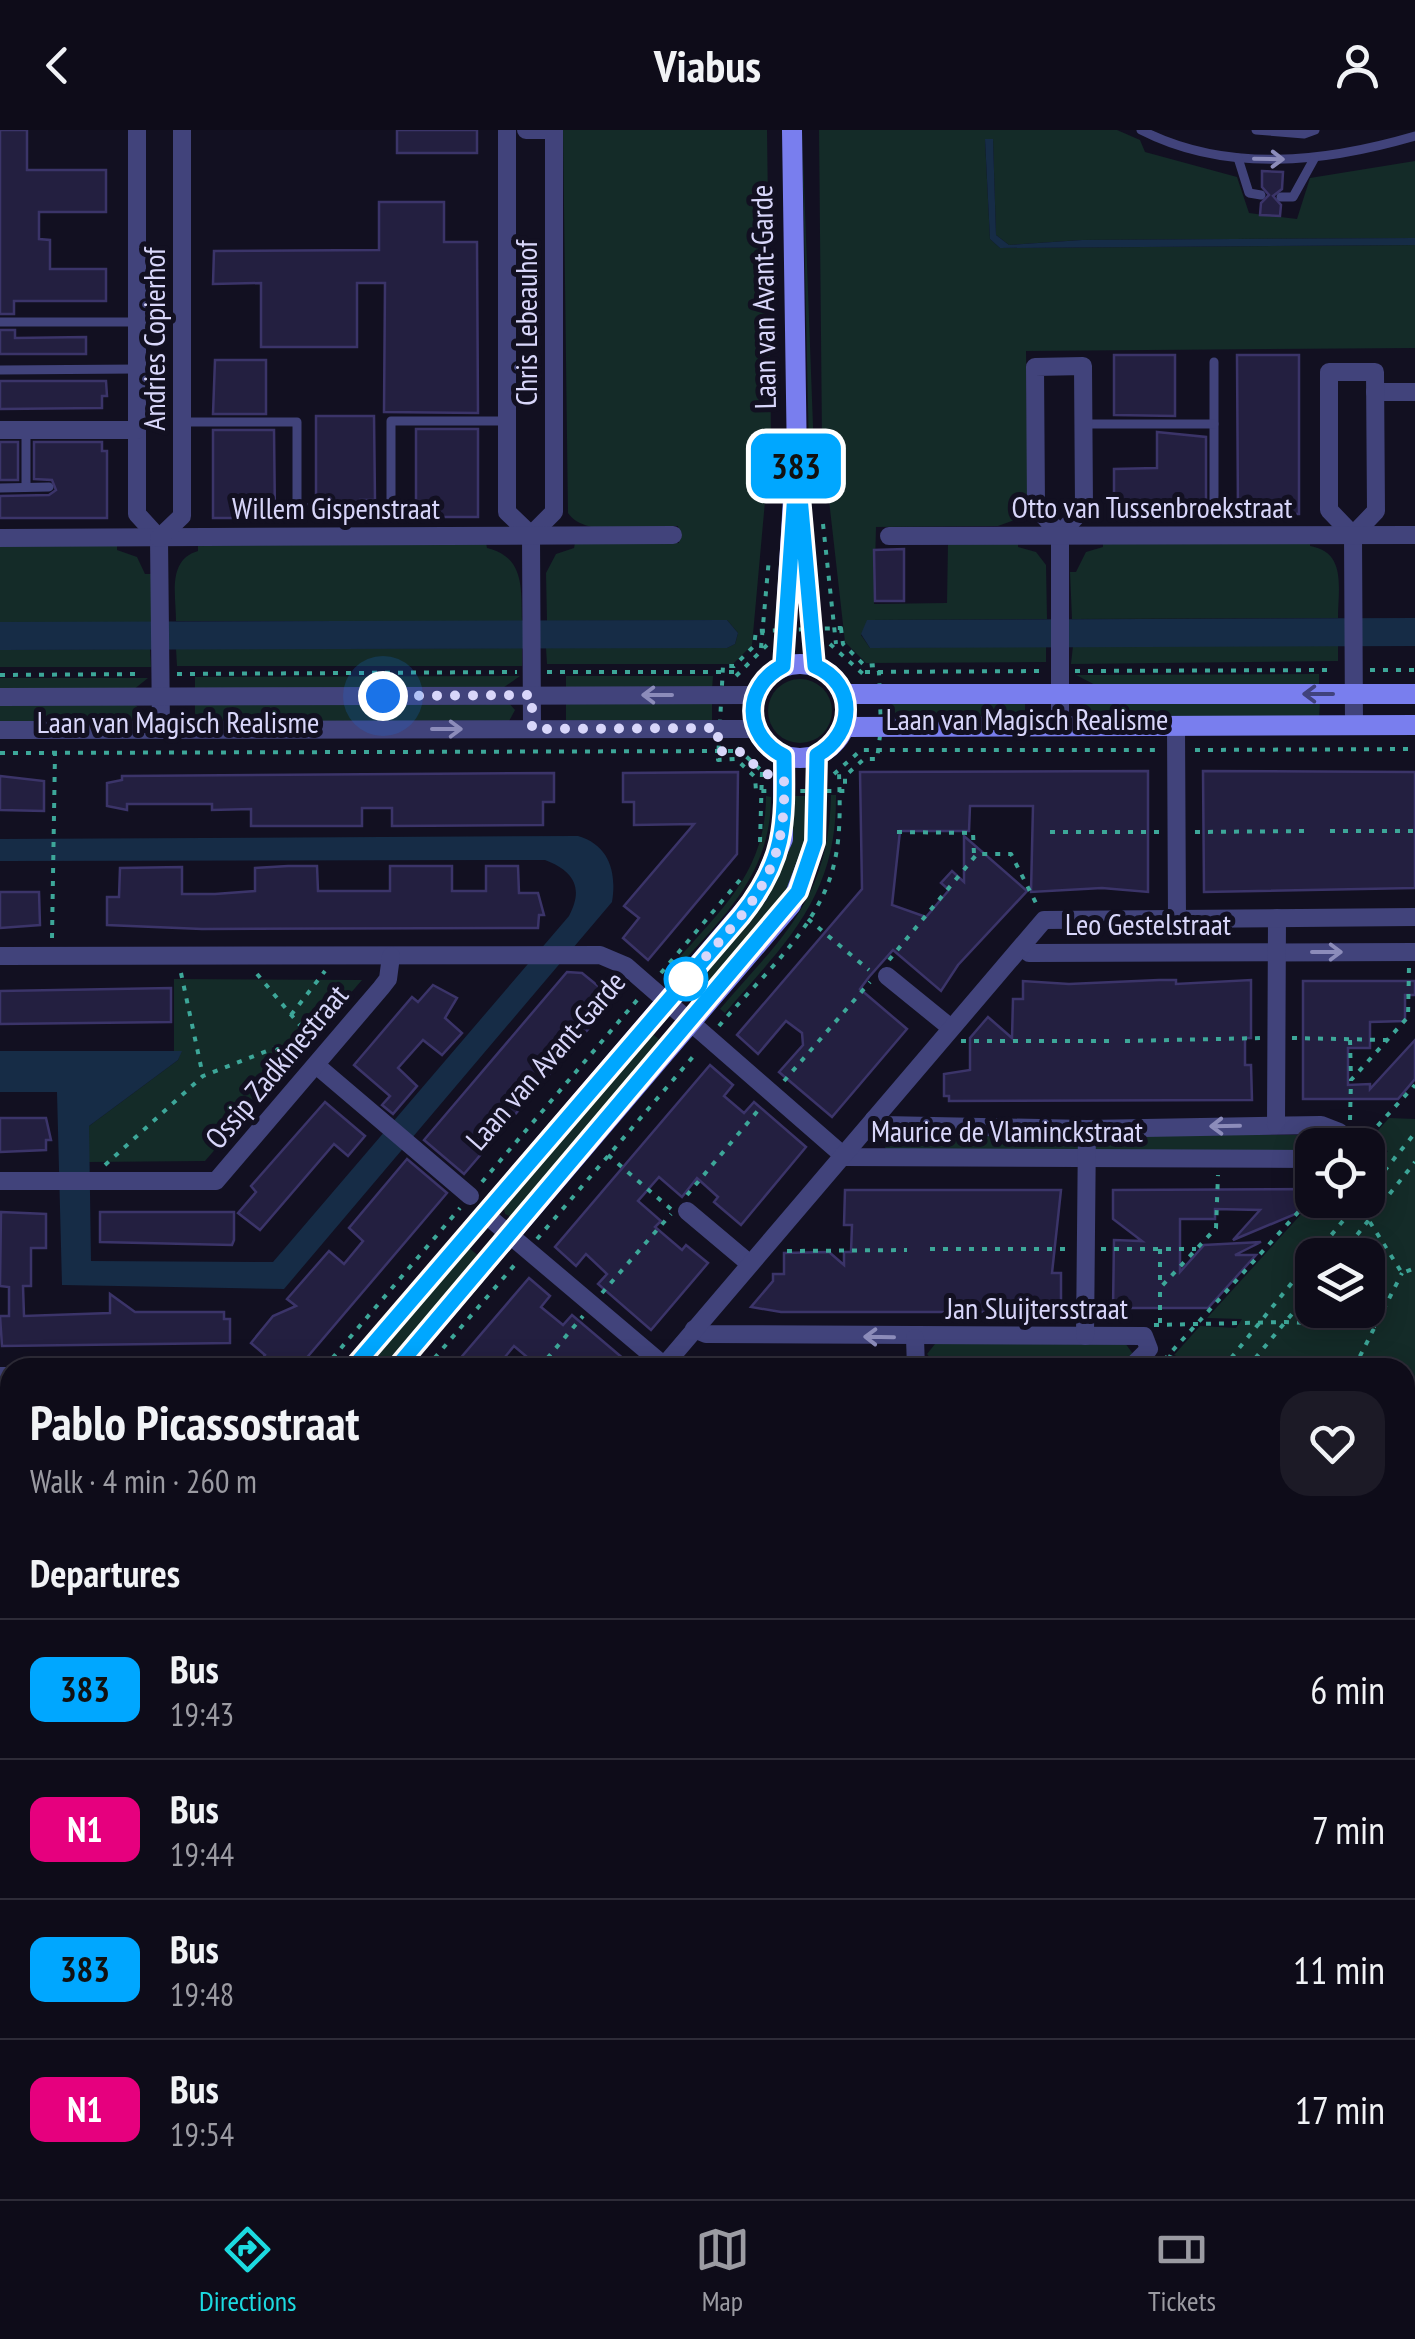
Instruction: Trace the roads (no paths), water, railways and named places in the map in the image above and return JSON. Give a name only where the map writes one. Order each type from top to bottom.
[{"type":"main road","name":"Laan van Avant-Garde","points":[[783,666],[797,463],[792,130]]},
{"type":"main road","name":"Laan van Avant-Garde","points":[[797,463],[820,632],[815,666]]},
{"type":"main road","points":[[783,666],[815,666],[830,674],[844,694],[844,727],[836,741],[817,755],[784,756],[764,742],[756,729],[755,695],[763,680],[783,666]]},
{"type":"main road","name":"Laan van Magisch Realisme","points":[[844,694],[1415,694]]},
{"type":"main road","name":"Laan van Magisch Realisme","points":[[844,727],[1415,725]]},
{"type":"main road","points":[[405,1358],[798,892],[815,842],[817,755]]},
{"type":"main road","name":"Laan van Avant-Garde","points":[[361,1358],[769,877],[782,839],[784,756]]},
{"type":"street","name":"Andries Copierhof","points":[[137,130],[137,514],[159,538],[161,729]]},
{"type":"street","name":"Andries Copierhof","points":[[159,538],[182,516],[182,130]]},
{"type":"street","name":"Chris Lebeauhof","points":[[507,130],[507,512],[531,536]]},
{"type":"street","name":"Chris Lebeauhof","points":[[526,130],[554,130],[554,512],[531,536],[532,729]]},
{"type":"street","points":[[1060,534],[1036,507],[1035,367],[1083,366],[1084,508],[1060,534],[1060,727]]},
{"type":"street","points":[[1353,535],[1330,510],[1329,372],[1375,372],[1376,511],[1353,535],[1354,725]]},
{"type":"street","points":[[1375,392],[1415,392]]},
{"type":"street","name":"Andries Copierhof","points":[[0,430],[137,430]]},
{"type":"street","name":"Willem Gispenstraat","points":[[0,538],[673,535]]},
{"type":"street","name":"Otto van Tussenbroekstraat","points":[[889,536],[1415,535]]},
{"type":"street","name":"Laan van Magisch Realisme","points":[[0,697],[755,695]]},
{"type":"street","points":[[1176,726],[1177,919]]},
{"type":"street","name":"Laan van Magisch Realisme","points":[[0,730],[756,729]]},
{"type":"street","name":"Leo Gestelstraat","points":[[1412,952],[1029,953],[1022,947],[1044,920],[1415,917]]},
{"type":"street","points":[[1276,918],[1276,1126]]},
{"type":"street","points":[[671,1358],[1022,947]]},
{"type":"street","points":[[0,956],[574,954],[610,957],[666,1002]]},
{"type":"street","name":"Ossip Zadkinestraat","points":[[0,1181],[216,1181],[388,979],[392,956]]},
{"type":"street","points":[[881,976],[946,1035]]},
{"type":"street","name":"Laan van Avant-Garde","points":[[666,1002],[691,1023]]},
{"type":"street","name":"Maurice de Vlaminckstraat","points":[[691,1023],[843,1156],[1087,1161],[1295,1159]]},
{"type":"street","points":[[322,1059],[382,1121],[470,1196]]},
{"type":"street","name":"Maurice de Vlaminckstraat","points":[[874,1119],[884,1124],[1087,1128],[1336,1128]]},
{"type":"street","points":[[1085,1336],[1087,1128]]},
{"type":"street","points":[[682,1206],[755,1258]]},
{"type":"street","points":[[484,1214],[654,1358]]},
{"type":"street","name":"Jan Sluijtersstraat","points":[[694,1329],[706,1334],[915,1338],[1144,1336],[1149,1349],[1140,1358]]},
{"type":"street","name":"Jan Sluijtersstraat","points":[[915,1338],[916,1358]]},
{"type":"lane","points":[[1141,130],[1238,158],[1314,159],[1415,136]]},
{"type":"lane","points":[[1256,130],[1304,134],[1315,130]]},
{"type":"lane","points":[[1238,158],[1249,193],[1261,195]]},
{"type":"lane","points":[[1281,197],[1293,197],[1314,159]]},
{"type":"lane","points":[[0,322],[137,322]]},
{"type":"lane","points":[[1214,362],[1214,499]]},
{"type":"lane","points":[[0,370],[137,369]]},
{"type":"lane","name":"Chris Lebeauhof","points":[[369,509],[391,509],[390,421],[507,421]]},
{"type":"lane","points":[[182,422],[298,422],[297,508],[312,508]]},
{"type":"lane","points":[[1084,424],[1214,424]]},
{"type":"lane","points":[[26,430],[26,488]]},
{"type":"lane","points":[[0,488],[49,488]]},
{"type":"water","points":[[985,139],[993,139],[996,235],[1009,245],[1082,240],[1415,238],[1415,245],[1000,248],[990,239]]},
{"type":"water","points":[[1415,618],[1415,646],[870,648],[861,634],[867,620]]},
{"type":"water","points":[[727,620],[738,633],[735,644],[727,648],[0,650],[0,622]]},
{"type":"water","points":[[578,836],[604,853],[612,870],[612,902],[284,1289],[62,1285],[57,1092],[0,1092],[0,1051],[182,1051],[178,1060],[89,1126],[91,1261],[273,1262],[569,916],[576,889],[563,869],[545,860],[0,861],[0,839]]}]
